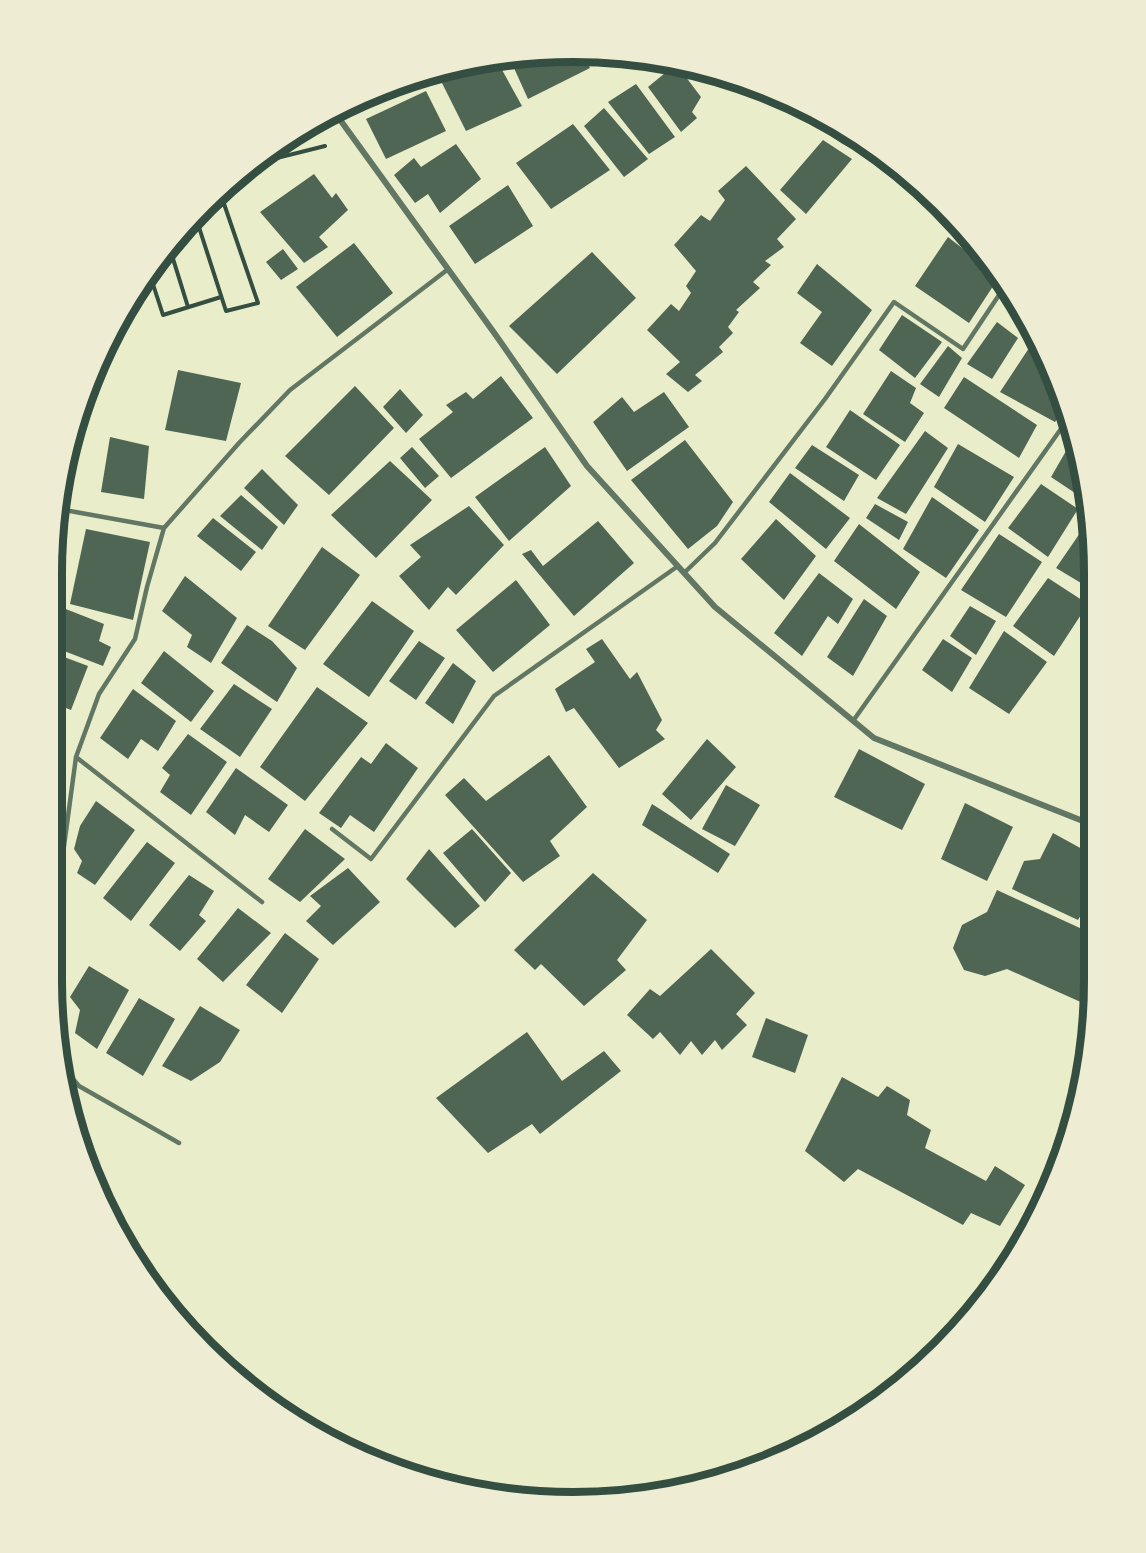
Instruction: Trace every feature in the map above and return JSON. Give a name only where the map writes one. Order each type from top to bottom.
[{"type":"street","points":[[339,118],[495,334],[587,466],[715,607],[874,738],[1084,821]]},
{"type":"lane","points":[[813,121],[859,150]]},
{"type":"lane","points":[[62,861],[76,757],[99,694],[135,639],[164,528],[239,442],[290,390],[447,270]]},
{"type":"lane","points":[[684,573],[715,543],[825,399],[894,302],[963,348],[1000,293]]},
{"type":"lane","points":[[853,721],[1063,427]]},
{"type":"lane","points":[[65,515],[67,510],[164,528]]},
{"type":"lane","points":[[332,829],[371,859],[494,696],[678,566]]},
{"type":"lane","points":[[76,757],[262,902]]},
{"type":"lane","points":[[70,1076],[79,1086],[179,1143]]},
{"type":"path","points":[[273,159],[323,147],[350,133]]},
{"type":"path","points":[[198,225],[226,311],[258,303],[223,200]]},
{"type":"path","points":[[173,255],[188,307]]},
{"type":"path","points":[[152,283],[163,315],[221,297]]},
{"type":"building","points":[[587,62],[590,68],[528,99],[513,65]]},
{"type":"building","points":[[500,67],[522,106],[466,131],[441,81],[473,71]]},
{"type":"building","points":[[668,70],[683,74],[701,97],[692,112],[697,118],[681,132],[648,87]]},
{"type":"building","points":[[636,84],[675,137],[649,154],[608,102]]},
{"type":"building","points":[[426,91],[446,131],[386,159],[366,119]]},
{"type":"building","points":[[604,108],[648,159],[624,177],[584,126]]},
{"type":"building","points":[[573,124],[610,170],[551,209],[516,163]]},
{"type":"building","points":[[823,140],[852,159],[806,214],[780,190]]},
{"type":"building","points":[[456,144],[481,179],[440,213],[428,194],[415,203],[394,175],[414,158],[421,167]]},
{"type":"building","points":[[746,166],[796,219],[777,239],[784,247],[765,261],[771,265],[753,282],[760,288],[736,310],[739,312],[728,327],[733,333],[719,347],[723,352],[695,375],[702,381],[688,392],[666,374],[680,362],[647,330],[671,304],[679,311],[691,293],[686,286],[696,271],[674,245],[701,215],[710,221],[725,200],[718,191]]},
{"type":"building","points":[[314,174],[332,198],[336,193],[348,210],[319,237],[328,247],[304,263],[260,212]]},
{"type":"building","points":[[508,185],[533,226],[475,264],[449,226]]},
{"type":"building","points":[[948,237],[977,260],[994,284],[969,323],[915,286]]},
{"type":"building","points":[[354,243],[393,293],[337,337],[296,287]]},
{"type":"building","points":[[283,249],[298,269],[281,280],[266,262]]},
{"type":"building","points":[[592,252],[636,298],[557,374],[509,326]]},
{"type":"building","points":[[817,264],[872,310],[832,366],[800,343],[822,312],[797,293]]},
{"type":"building","points":[[902,315],[942,342],[915,378],[879,350]]},
{"type":"building","points":[[997,322],[1018,338],[992,379],[967,364]]},
{"type":"building","points":[[1031,345],[1046,377],[1059,416],[1055,422],[1000,392]]},
{"type":"building","points":[[948,346],[962,358],[939,397],[920,384]]},
{"type":"building","points":[[178,370],[241,383],[226,441],[165,430]]},
{"type":"building","points":[[891,371],[916,388],[910,403],[924,413],[905,442],[863,414]]},
{"type":"building","points":[[501,376],[533,418],[451,478],[419,439],[453,412],[446,405],[466,392],[473,399]]},
{"type":"building","points":[[964,377],[1037,425],[1019,458],[944,408]]},
{"type":"building","points":[[355,386],[394,428],[329,495],[285,456]]},
{"type":"building","points":[[400,389],[423,415],[406,433],[383,407]]},
{"type":"building","points":[[664,392],[689,427],[627,471],[593,422],[622,397],[634,412]]},
{"type":"building","points":[[850,410],[900,445],[876,480],[826,447]]},
{"type":"building","points":[[925,431],[948,448],[906,514],[877,498]]},
{"type":"building","points":[[110,437],[149,446],[144,499],[101,492]]},
{"type":"building","points":[[685,440],[733,502],[717,526],[688,549],[631,480]]},
{"type":"building","points":[[958,444],[1014,477],[985,522],[934,487]]},
{"type":"building","points":[[812,445],[859,475],[844,501],[795,468]]},
{"type":"building","points":[[412,447],[439,476],[425,488],[400,458]]},
{"type":"building","points":[[545,447],[571,486],[509,541],[475,497]]},
{"type":"building","points":[[1068,447],[1078,495],[1051,477]]},
{"type":"building","points":[[390,461],[432,500],[376,558],[331,515]]},
{"type":"building","points":[[262,469],[298,505],[284,525],[244,488]]},
{"type":"building","points":[[790,473],[850,518],[826,549],[769,502]]},
{"type":"building","points":[[1041,484],[1078,509],[1048,557],[1008,528]]},
{"type":"building","points":[[241,495],[278,527],[262,550],[220,516]]},
{"type":"building","points":[[932,497],[979,530],[946,578],[903,549]]},
{"type":"building","points":[[875,504],[908,522],[899,540],[866,518]]},
{"type":"building","points":[[469,506],[504,545],[456,595],[448,587],[429,610],[399,576],[421,557],[410,545]]},
{"type":"building","points":[[213,518],[256,552],[241,571],[197,536]]},
{"type":"building","points":[[776,519],[816,556],[784,600],[741,559]]},
{"type":"building","points":[[598,521],[634,563],[574,616],[522,554],[531,550],[543,566]]},
{"type":"building","points":[[859,524],[920,572],[896,609],[834,561]]},
{"type":"building","points":[[86,529],[150,542],[133,620],[70,604]]},
{"type":"building","points":[[1082,530],[1084,585],[1056,568]]},
{"type":"building","points":[[999,534],[1042,562],[1006,617],[961,590]]},
{"type":"building","points":[[322,547],[360,575],[305,650],[268,626]]},
{"type":"building","points":[[819,573],[853,599],[838,624],[828,616],[802,656],[774,633]]},
{"type":"building","points":[[185,576],[237,618],[211,663],[187,647],[192,635],[162,611]]},
{"type":"building","points":[[1048,578],[1084,601],[1084,610],[1054,656],[1013,626]]},
{"type":"building","points":[[516,580],[550,625],[493,672],[456,630]]},
{"type":"building","points":[[864,599],[887,616],[853,676],[827,657]]},
{"type":"building","points":[[372,601],[414,631],[369,697],[323,664]]},
{"type":"building","points":[[970,606],[996,621],[976,655],[950,636]]},
{"type":"building","points":[[62,608],[104,624],[99,641],[111,647],[103,666],[62,650]]},
{"type":"building","points":[[247,625],[272,641],[297,668],[277,702],[221,663]]},
{"type":"building","points":[[1004,631],[1047,662],[1009,714],[969,688]]},
{"type":"building","points":[[602,639],[630,679],[637,672],[662,720],[656,730],[665,739],[619,768],[574,708],[566,712],[555,689],[595,662],[586,649]]},
{"type":"building","points":[[943,639],[972,658],[952,692],[922,670]]},
{"type":"building","points":[[419,641],[445,658],[416,700],[389,681]]},
{"type":"building","points":[[164,651],[214,691],[191,722],[141,683]]},
{"type":"building","points":[[62,656],[88,666],[71,710],[62,706]]},
{"type":"building","points":[[453,663],[476,681],[453,724],[425,703]]},
{"type":"building","points":[[234,684],[272,709],[240,757],[200,729]]},
{"type":"building","points":[[317,687],[368,723],[305,801],[260,767]]},
{"type":"building","points":[[133,689],[176,721],[158,751],[141,739],[128,759],[100,738]]},
{"type":"building","points":[[188,734],[227,762],[191,815],[160,792],[170,775],[162,768]]},
{"type":"building","points":[[707,739],[736,767],[691,820],[662,794]]},
{"type":"building","points":[[386,743],[418,768],[374,832],[350,815],[341,828],[319,813],[361,757],[371,764]]},
{"type":"building","points":[[859,749],[925,784],[902,830],[834,797]]},
{"type":"building","points":[[549,755],[587,807],[550,841],[560,856],[523,882],[445,795],[464,778],[486,801]]},
{"type":"building","points":[[236,768],[288,805],[269,832],[245,815],[235,835],[206,812]]},
{"type":"building","points":[[726,785],[760,805],[735,846],[702,829]]},
{"type":"building","points":[[96,801],[135,830],[95,885],[77,873],[82,861],[74,849],[80,826]]},
{"type":"building","points":[[965,803],[1013,827],[987,881],[941,859]]},
{"type":"building","points":[[652,804],[730,854],[718,873],[642,825]]},
{"type":"building","points":[[305,829],[345,859],[300,902],[268,879]]},
{"type":"building","points":[[472,829],[511,873],[485,902],[443,853]]},
{"type":"building","points":[[1053,833],[1084,850],[1084,910],[1078,920],[1012,889],[1024,861],[1040,859]]},
{"type":"building","points":[[147,842],[175,863],[131,921],[103,898]]},
{"type":"building","points":[[429,849],[480,906],[455,928],[406,879]]},
{"type":"building","points":[[348,868],[380,902],[333,945],[306,921],[321,906],[310,896]]},
{"type":"building","points":[[593,873],[647,920],[617,960],[626,970],[584,1006],[541,964],[535,970],[514,950]]},
{"type":"building","points":[[189,875],[214,891],[199,915],[206,921],[180,951],[149,925]]},
{"type":"building","points":[[997,890],[1084,930],[1083,1003],[1007,969],[985,976],[964,970],[953,948],[962,925],[987,912]]},
{"type":"building","points":[[238,908],[271,933],[223,982],[197,959]]},
{"type":"building","points":[[285,933],[319,959],[282,1013],[246,985]]},
{"type":"building","points":[[711,949],[755,993],[736,1014],[747,1025],[722,1050],[715,1040],[702,1055],[691,1041],[680,1055],[660,1032],[653,1039],[627,1015],[650,989],[660,996]]},
{"type":"building","points":[[89,966],[129,990],[97,1049],[75,1033],[80,1010],[70,997]]},
{"type":"building","points":[[139,998],[175,1019],[143,1076],[106,1053]]},
{"type":"building","points":[[200,1006],[240,1030],[220,1062],[191,1081],[162,1066]]},
{"type":"building","points":[[766,1018],[808,1035],[795,1073],[752,1057]]},
{"type":"building","points":[[527,1032],[562,1081],[604,1051],[621,1071],[540,1134],[532,1124],[488,1153],[436,1098]]},
{"type":"building","points":[[842,1077],[878,1097],[887,1086],[910,1100],[907,1115],[931,1130],[925,1148],[986,1181],[995,1166],[1025,1185],[1000,1226],[971,1213],[963,1225],[858,1169],[844,1182],[805,1151]]}]
